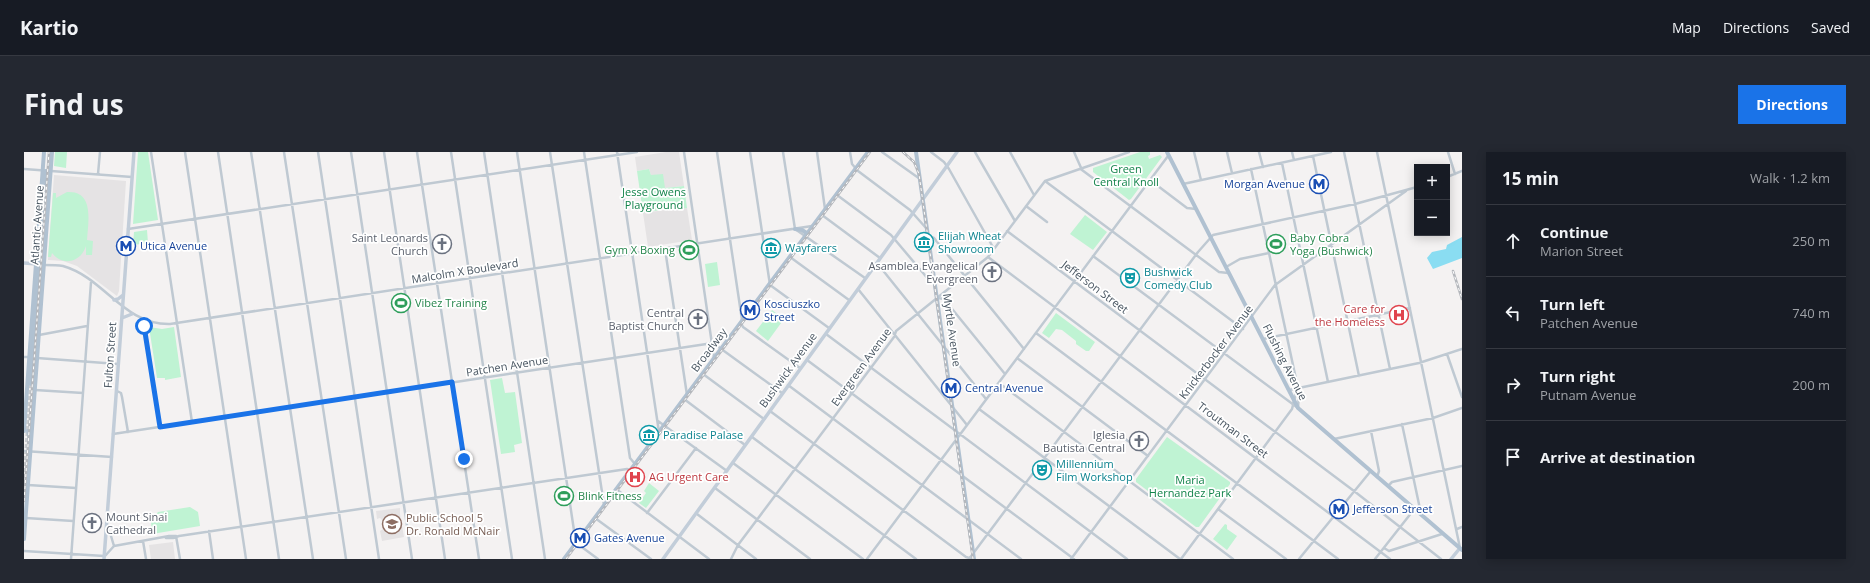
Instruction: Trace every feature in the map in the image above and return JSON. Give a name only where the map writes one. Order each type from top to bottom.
[{"type":"main road","name":"Atlantic Avenue","points":[[24,539],[35,390],[33,358],[35,276],[40,264],[45,240],[46,171],[44,152]]},
{"type":"main road","name":"Atlantic Avenue","points":[[26,431],[28,374],[33,358],[38,349],[39,335],[42,185],[52,152]]},
{"type":"main road","name":"Fulton Street","points":[[106,558],[113,434],[134,152]]},
{"type":"main road","name":"Broadway","points":[[564,559],[868,152]]},
{"type":"main road","name":"Myrtle Avenue","points":[[916,152],[959,435],[963,476],[974,553],[971,559]]},
{"type":"main road","name":"Bushwick Avenue","points":[[663,559],[697,514],[782,393],[957,152]]},
{"type":"main road","name":"Flushing Avenue","points":[[1168,154],[1296,405],[1370,472],[1461,549]]},
{"type":"main road","points":[[28,374],[31,384],[46,171]]},
{"type":"main road","points":[[42,185],[45,195]]},
{"type":"main road","points":[[795,229],[802,230],[807,235]]},
{"type":"main road","points":[[42,230],[45,240]]},
{"type":"main road","points":[[24,263],[40,264]]},
{"type":"main road","points":[[35,276],[38,285]]},
{"type":"main road","points":[[114,300],[118,299],[123,294]]},
{"type":"main road","points":[[122,318],[132,314]]},
{"type":"main road","points":[[34,338],[38,349]]},
{"type":"main road","points":[[26,431],[31,441]]},
{"type":"main road","points":[[1451,559],[1461,549]]},
{"type":"street","points":[[98,174],[100,152]]},
{"type":"street","points":[[151,152],[192,422]]},
{"type":"street","points":[[184,152],[246,559]]},
{"type":"street","points":[[218,152],[280,559]]},
{"type":"street","points":[[251,152],[313,559]]},
{"type":"street","points":[[284,152],[346,559]]},
{"type":"street","points":[[318,152],[379,559]]},
{"type":"street","points":[[351,152],[412,559]]},
{"type":"street","points":[[384,152],[446,559]]},
{"type":"street","points":[[417,152],[479,559]]},
{"type":"street","points":[[451,152],[512,559]]},
{"type":"street","points":[[484,152],[545,559]]},
{"type":"street","points":[[517,152],[566,478],[577,541],[579,545],[598,559]]},
{"type":"street","points":[[550,152],[604,506]]},
{"type":"street","points":[[584,152],[630,458],[635,464]]},
{"type":"street","points":[[128,229],[637,152]]},
{"type":"street","points":[[684,152],[714,359]]},
{"type":"street","points":[[717,152],[743,327],[800,368]]},
{"type":"street","points":[[750,152],[770,285],[830,328]]},
{"type":"street","points":[[783,152],[795,229]]},
{"type":"street","points":[[817,152],[826,210]]},
{"type":"street","points":[[850,152],[852,164],[856,169],[913,212],[928,230]]},
{"type":"street","points":[[882,152],[920,179]]},
{"type":"street","points":[[931,152],[947,166],[994,249]]},
{"type":"street","points":[[975,152],[1015,221]]},
{"type":"street","points":[[1010,152],[1034,195]]},
{"type":"street","points":[[1074,152],[1081,168],[1196,255],[1220,272],[1229,273]]},
{"type":"street","points":[[1045,181],[1129,152]]},
{"type":"street","points":[[1194,152],[1201,180]]},
{"type":"street","points":[[1227,152],[1232,173]]},
{"type":"street","points":[[1259,152],[1263,166]]},
{"type":"street","points":[[1292,152],[1294,160]]},
{"type":"street","points":[[1183,184],[1331,152]]},
{"type":"street","points":[[1344,152],[1390,369]]},
{"type":"street","points":[[1377,152],[1461,549]]},
{"type":"street","points":[[1448,152],[1455,174]]},
{"type":"street","points":[[617,154],[659,432]]},
{"type":"street","points":[[867,559],[1131,206],[1168,154]]},
{"type":"street","points":[[1313,156],[1359,376]]},
{"type":"street","points":[[1282,162],[1328,382]]},
{"type":"street","points":[[24,169],[132,177]]},
{"type":"street","points":[[979,409],[1181,559],[1296,405],[1299,393],[1251,169]]},
{"type":"street","points":[[1450,176],[1462,171]]},
{"type":"street","points":[[1150,180],[1187,208],[1196,210]]},
{"type":"street","points":[[1045,181],[1243,329]]},
{"type":"street","name":"Evergreen Avenue","points":[[730,559],[738,545],[871,368],[896,331],[988,257],[1045,181]]},
{"type":"street","points":[[974,553],[1210,237],[1231,230],[1355,204],[1414,188]]},
{"type":"street","name":"Knickerbocker Avenue","points":[[1073,558],[1275,285],[1408,190]]},
{"type":"street","points":[[836,195],[894,238],[929,280],[935,281]]},
{"type":"street","points":[[1026,206],[1047,222]]},
{"type":"street","points":[[822,215],[880,258]]},
{"type":"street","name":"Malcolm X Boulevard","points":[[123,306],[132,314],[144,320],[164,324],[177,323],[813,226]]},
{"type":"street","points":[[1230,226],[1231,230]]},
{"type":"street","name":"Jefferson Street","points":[[1007,232],[1354,491],[1441,559]]},
{"type":"street","points":[[807,235],[865,278]]},
{"type":"street","points":[[929,236],[934,238],[1024,349]]},
{"type":"street","points":[[665,249],[680,347],[685,397],[746,445]]},
{"type":"street","points":[[1226,267],[1240,259],[1268,253]]},
{"type":"street","points":[[1093,256],[1224,354],[1296,405]]},
{"type":"street","points":[[790,257],[849,300]]},
{"type":"street","name":"Troutman Street","points":[[988,257],[1390,559]]},
{"type":"street","points":[[876,263],[986,400]]},
{"type":"street","points":[[40,264],[67,268],[91,282],[123,306]]},
{"type":"street","points":[[71,559],[91,282]]},
{"type":"street","points":[[858,289],[967,425]]},
{"type":"street","points":[[938,298],[944,299],[1005,374]]},
{"type":"street","points":[[1263,339],[1410,308]]},
{"type":"street","points":[[741,313],[747,315]]},
{"type":"street","points":[[144,320],[160,427]]},
{"type":"street","points":[[39,335],[88,326]]},
{"type":"street","points":[[1036,333],[1338,559]]},
{"type":"street","points":[[825,334],[1127,559]]},
{"type":"street","points":[[712,342],[782,393]]},
{"type":"street","name":"Patchen Avenue","points":[[113,434],[712,342]]},
{"type":"street","points":[[1289,390],[1422,362],[1462,349]]},
{"type":"street","points":[[1447,354],[1462,397]]},
{"type":"street","points":[[24,357],[118,364]]},
{"type":"street","points":[[1017,358],[1148,456]]},
{"type":"street","points":[[807,359],[1073,558]]},
{"type":"street","points":[[703,374],[764,420]]},
{"type":"street","points":[[999,383],[1233,559]]},
{"type":"street","points":[[685,385],[691,389]]},
{"type":"street","points":[[788,385],[1021,559]]},
{"type":"street","points":[[1296,405],[1298,388]]},
{"type":"street","points":[[35,390],[83,393]]},
{"type":"street","points":[[116,391],[121,393],[122,396],[128,432]]},
{"type":"street","points":[[1334,439],[1433,418],[1462,408]]},
{"type":"street","points":[[770,411],[966,558],[971,559]]},
{"type":"street","points":[[657,421],[727,471]]},
{"type":"street","points":[[1375,559],[1412,512],[1420,509],[1402,424]]},
{"type":"street","points":[[1371,431],[1379,471],[1377,477]]},
{"type":"street","points":[[752,437],[916,559]]},
{"type":"street","points":[[647,513],[696,448]]},
{"type":"street","points":[[24,451],[112,457]]},
{"type":"street","points":[[733,463],[862,559]]},
{"type":"street","points":[[1388,486],[1392,482],[1462,466]]},
{"type":"street","points":[[24,551],[106,558],[114,546],[166,538],[173,535],[176,536],[241,527],[599,473],[627,469],[631,470]]},
{"type":"street","points":[[1299,559],[1370,472]]},
{"type":"street","points":[[28,485],[76,488]]},
{"type":"street","points":[[715,488],[810,559]]},
{"type":"street","points":[[616,490],[709,559]]},
{"type":"street","points":[[603,498],[610,498]]},
{"type":"street","points":[[1218,508],[1286,559]]},
{"type":"street","points":[[697,514],[756,559]]},
{"type":"street","points":[[25,518],[74,521]]},
{"type":"street","points":[[595,518],[651,559]]},
{"type":"street","points":[[1456,529],[1462,527]]},
{"type":"street","points":[[107,528],[114,546]]},
{"type":"street","points":[[209,531],[213,559]]},
{"type":"street","points":[[1384,548],[1389,551],[1442,534]]},
{"type":"street","points":[[176,536],[180,559]]},
{"type":"street","points":[[143,541],[146,559]]},
{"type":"shaded area","points":[[666,152],[679,152],[684,186],[665,188],[651,175],[649,169],[637,171],[635,157]]},
{"type":"shaded area","points":[[54,175],[126,181],[119,291],[117,296],[77,266],[63,261],[48,260]]},
{"type":"shaded area","points":[[666,208],[669,210],[687,208],[692,240],[648,247],[643,213],[665,210]]},
{"type":"shaded area","name":"Public School 5 Dr. Ronald McNair","points":[[400,508],[404,537],[382,541],[380,531],[383,529],[382,520],[380,518],[377,519],[376,511]]},
{"type":"shaded area","points":[[173,542],[175,559],[151,559],[149,545]]},
{"type":"green space","points":[[55,152],[67,152],[66,168],[54,166]]},
{"type":"green space","points":[[138,152],[148,152],[158,220],[133,224]]},
{"type":"green space","name":"Green Central Knoll","points":[[1140,152],[1150,152],[1150,155],[1148,156],[1149,159],[1160,155],[1162,157],[1129,200],[1093,172],[1093,168]]},
{"type":"green space","name":"Jesse Owens Playground","points":[[649,169],[651,175],[663,174],[665,188],[684,186],[687,208],[666,209],[643,213],[637,171]]},
{"type":"green space","points":[[67,192],[76,193],[82,196],[86,202],[88,209],[87,240],[93,241],[92,255],[86,255],[86,246],[80,256],[71,261],[61,260],[52,253],[51,257],[48,257],[53,193],[56,193],[56,198]]},
{"type":"green space","points":[[1085,215],[1107,232],[1093,250],[1070,234]]},
{"type":"green space","points":[[147,230],[148,243],[133,245],[134,232]]},
{"type":"green space","points":[[717,262],[720,285],[708,287],[705,264]]},
{"type":"green space","points":[[772,310],[784,319],[768,341],[756,331]]},
{"type":"green space","points":[[1056,313],[1095,342],[1089,351],[1086,351],[1076,344],[1076,341],[1062,330],[1056,329],[1049,338],[1042,333]]},
{"type":"green space","points":[[149,327],[162,329],[174,327],[181,377],[165,380],[165,378],[157,378]]},
{"type":"green space","points":[[502,378],[505,393],[515,392],[522,443],[514,445],[515,452],[501,454],[490,380]]},
{"type":"green space","name":"Maria Hernandez Park","points":[[1167,437],[1230,482],[1199,527],[1196,527],[1136,482],[1136,479]]},
{"type":"green space","points":[[649,483],[659,491],[646,508],[639,503],[646,493],[644,491]]},
{"type":"green space","points":[[190,507],[198,512],[200,526],[152,534],[151,521],[158,512]]},
{"type":"green space","points":[[1225,524],[1227,525],[1227,529],[1237,536],[1227,550],[1213,539]]},
{"type":"water","points":[[1462,237],[1462,258],[1433,269],[1427,258],[1432,252],[1446,249],[1447,245]]},
{"type":"tunnel","points":[[24,484],[31,384]]},
{"type":"railway","points":[[24,501],[49,152]]},
{"type":"railway","points":[[566,559],[870,152]]},
{"type":"railway","points":[[903,152],[914,162],[919,174],[973,559]]},
{"type":"railway","points":[[1453,271],[1462,299]]},
{"type":"place","name":"Morgan Avenue","points":[[1319,184]]},
{"type":"place","name":"Elijah Wheat Showroom","points":[[924,242]]},
{"type":"place","name":"Saint Leonards Church","points":[[442,244]]},
{"type":"place","name":"Baby Cobra Yoga (Bushwick)","points":[[1276,244]]},
{"type":"place","name":"Utica Avenue","points":[[126,246]]},
{"type":"place","name":"Wayfarers","points":[[771,248]]},
{"type":"place","name":"Gym X Boxing","points":[[689,250]]},
{"type":"place","name":"Asamblea Evangelical Evergreen","points":[[992,272]]},
{"type":"place","name":"Bushwick Comedy Club","points":[[1130,278]]},
{"type":"place","name":"Vibez Training","points":[[401,303]]},
{"type":"place","name":"Kosciuszko Street","points":[[750,310]]},
{"type":"place","name":"Care for the Homeless","points":[[1399,315]]},
{"type":"place","name":"Central Baptist Church","points":[[698,319]]},
{"type":"place","name":"Central Avenue","points":[[951,388]]},
{"type":"place","name":"Paradise Palase","points":[[649,435]]},
{"type":"place","name":"Iglesia Bautista Central","points":[[1139,441]]},
{"type":"place","name":"Millennium Film Workshop","points":[[1042,470]]},
{"type":"place","name":"AG Urgent Care","points":[[635,477]]},
{"type":"place","name":"Blink Fitness","points":[[564,496]]},
{"type":"place","name":"Jefferson Street","points":[[1339,509]]},
{"type":"place","name":"Mount Sinai Cathedral","points":[[92,523]]},
{"type":"place","name":"Public School 5 Dr. Ronald McNair","points":[[392,524]]},
{"type":"place","name":"Gates Avenue","points":[[580,538]]},
{"type":"route","points":[[144,326],[160,427],[452,382],[464,459]]}]
